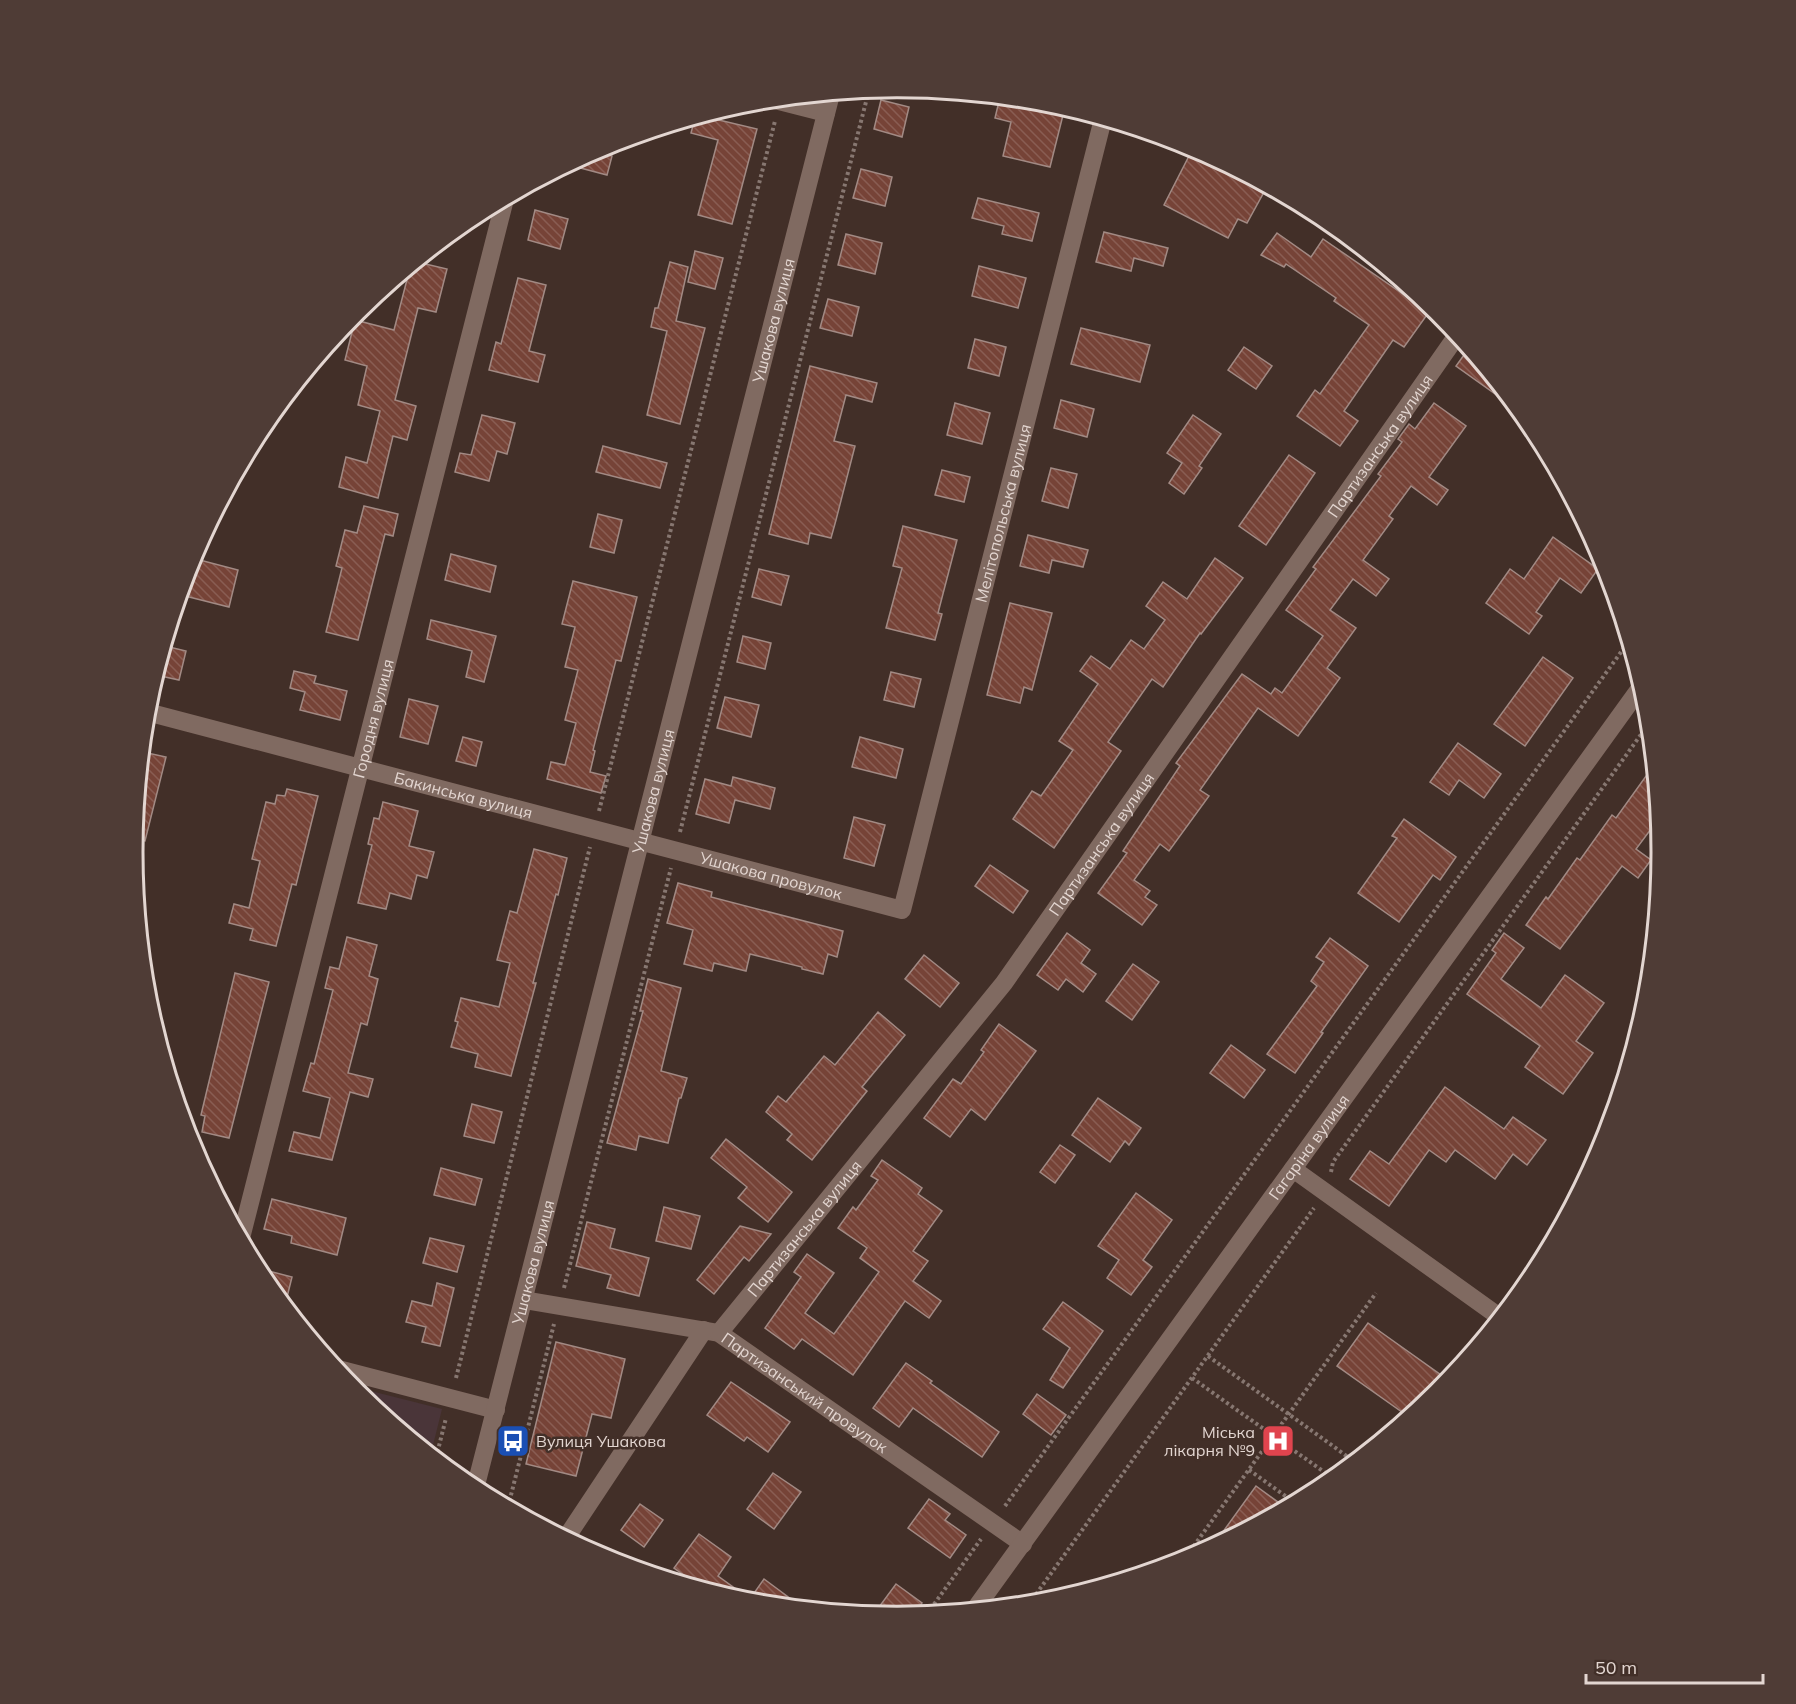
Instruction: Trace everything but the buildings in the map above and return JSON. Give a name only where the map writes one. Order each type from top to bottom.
[{"type":"street","name":"Ушакова вулиця","points":[[478,1478],[829,101]]},
{"type":"street","points":[[794,105],[826,113]]},
{"type":"street","name":"Мелітопольська вулиця","points":[[902,910],[1101,126]]},
{"type":"street","name":"Городня вулиця","points":[[244,1227],[502,211]]},
{"type":"street","name":"Партизанська вулиця","points":[[570,1532],[711,1332],[1004,983],[1453,341]]},
{"type":"street","name":"Гагаріна вулиця","points":[[980,1602],[1636,694]]},
{"type":"street","name":"Бакинська вулиця","points":[[156,714],[640,841]]},
{"type":"street","name":"Ушакова провулок","points":[[640,841],[902,910]]},
{"type":"street","points":[[1293,1169],[1495,1314]]},
{"type":"street","name":"Партизанський провулок","points":[[524,1300],[711,1332],[1023,1544]]},
{"type":"street","points":[[352,1373],[496,1410]]},
{"type":"path","points":[[510,1498],[867,99]]},
{"type":"path","points":[[438,1450],[773,108]]},
{"type":"path","points":[[933,1605],[1624,648]]},
{"type":"path","points":[[1037,1593],[1325,1193],[1333,1162],[1642,732]]},
{"type":"path","points":[[1194,1546],[1376,1293]]},
{"type":"path","points":[[1208,1356],[1348,1457]]},
{"type":"path","points":[[1192,1378],[1326,1473]]},
{"type":"path","points":[[1249,1470],[1287,1497]]},
{"type":"shaded area","points":[[369,1391],[442,1409],[433,1446]]},
{"type":"place","name":"Вулиця Ушакова","points":[[513,1441]]},
{"type":"place","name":"Міська лікарня №9","points":[[1278,1441]]}]
